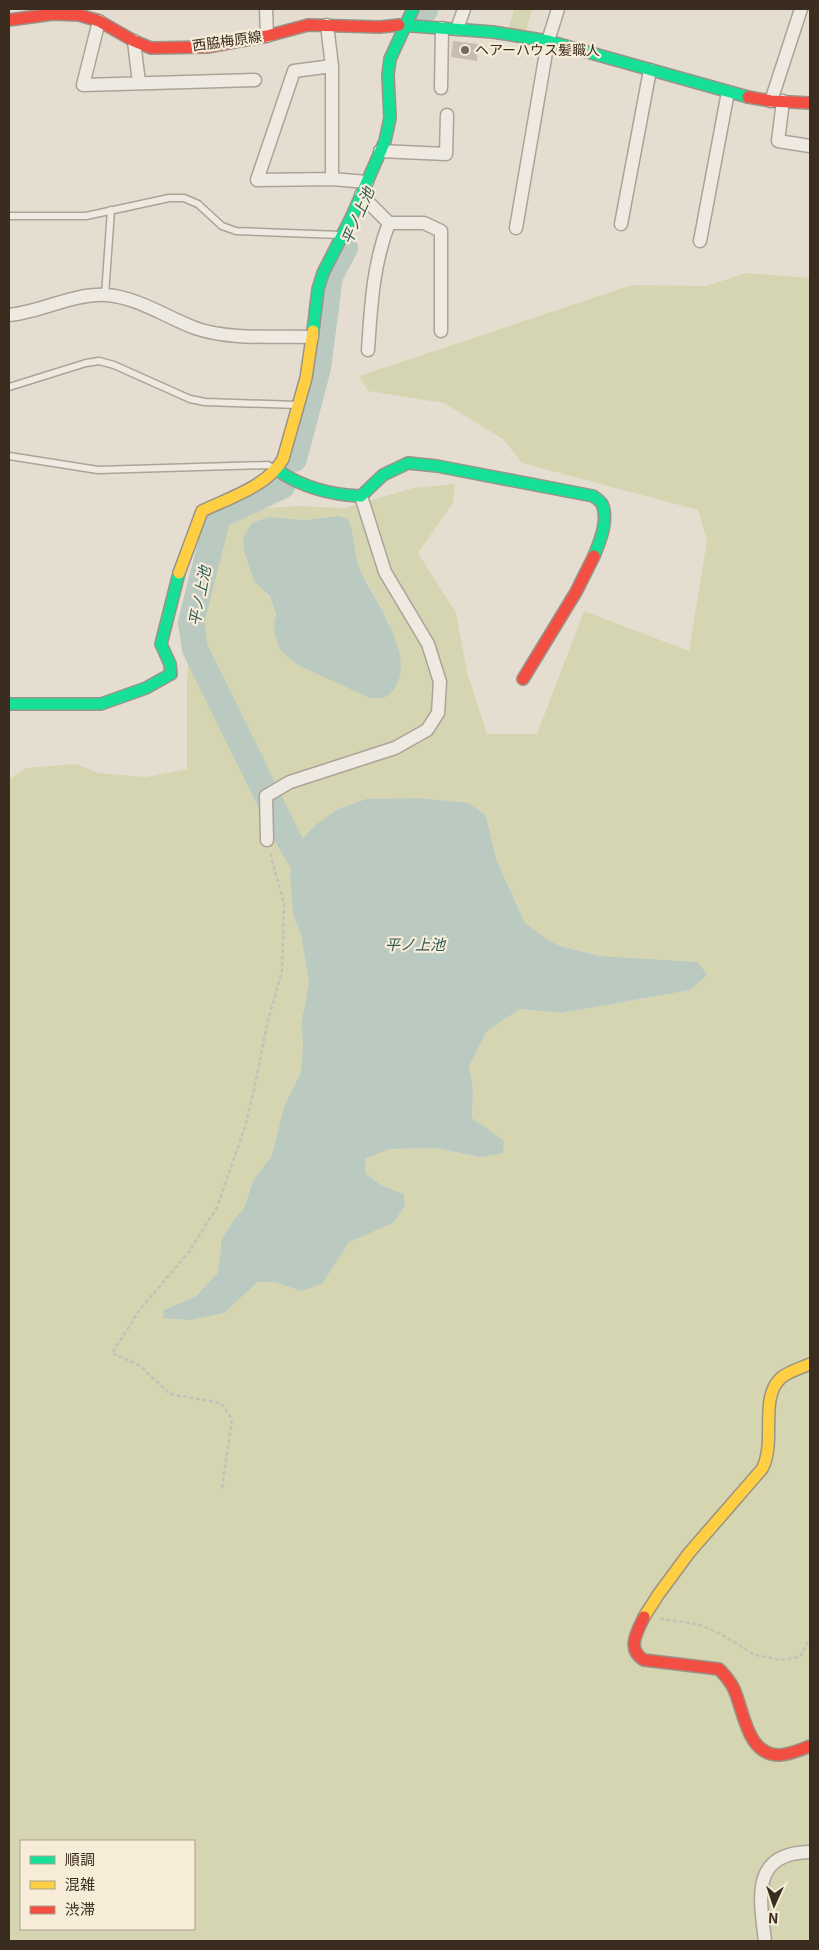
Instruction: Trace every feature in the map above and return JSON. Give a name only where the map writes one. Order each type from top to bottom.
[{"type":"street","points":[[266,9],[267,36]]},
{"type":"street","points":[[9,704],[101,704],[146,688],[170,674],[170,664],[161,644],[162,635],[176,580],[202,511],[252,487],[277,470],[283,459],[306,378],[318,289],[323,273],[343,235],[380,151],[390,118],[388,75],[390,59],[413,9]]},
{"type":"street","points":[[456,29],[464,9]]},
{"type":"street","points":[[516,228],[548,41],[558,9]]},
{"type":"street","points":[[801,9],[777,101],[778,141],[810,146]]},
{"type":"street","name":"西脇梅原線","points":[[14,16],[79,15],[99,21],[134,41],[151,48],[207,47],[308,26],[327,25],[380,27],[406,24],[493,32],[548,41],[728,92],[777,101],[810,103]]},
{"type":"street","points":[[99,21],[83,86],[256,80]]},
{"type":"street","points":[[327,25],[332,66],[332,179]]},
{"type":"street","points":[[441,88],[442,28]]},
{"type":"street","points":[[134,41],[139,83]]},
{"type":"street","points":[[332,66],[294,71],[257,180],[332,179],[367,182]]},
{"type":"street","points":[[621,224],[650,70]]},
{"type":"street","points":[[700,241],[728,92]]},
{"type":"street","points":[[380,151],[446,154],[447,114]]},
{"type":"street","points":[[361,195],[387,221],[424,223],[441,230],[442,331]]},
{"type":"street","points":[[368,350],[372,291],[387,221]]},
{"type":"street","points":[[9,315],[25,313],[84,296],[105,295],[134,302],[195,328],[219,334],[312,337]]},
{"type":"street","points":[[277,470],[294,481],[333,494],[361,496],[383,475],[408,463],[437,466],[594,496],[602,504],[605,516],[602,540],[585,577],[523,679]]},
{"type":"street","points":[[267,840],[266,796],[290,782],[395,748],[427,730],[438,713],[440,682],[428,644],[385,572],[361,496]]},
{"type":"street","points":[[810,1364],[795,1369],[776,1381],[771,1391],[768,1407],[770,1431],[768,1455],[760,1471],[706,1532],[643,1616],[635,1635],[633,1647],[637,1656],[644,1660],[719,1669],[726,1674],[732,1683],[750,1734],[762,1751],[774,1755],[787,1754],[810,1746]]},
{"type":"street","points":[[765,1941],[760,1899],[762,1877],[768,1867],[780,1858],[801,1852],[810,1852]]},
{"type":"lane","points":[[9,216],[86,216],[169,198],[184,198],[198,204],[222,226],[236,232],[343,235]]},
{"type":"lane","points":[[105,295],[111,210]]},
{"type":"lane","points":[[9,387],[86,363],[99,361],[114,365],[190,399],[205,402],[297,406]]},
{"type":"lane","points":[[9,456],[98,470],[268,465],[277,470]]},
{"type":"path","points":[[222,1488],[232,1419],[221,1403],[170,1394],[139,1364],[112,1353],[141,1308],[189,1252],[217,1207],[245,1127],[266,1025],[282,971],[284,904],[267,840]]},
{"type":"path","points":[[643,1616],[698,1624],[720,1634],[755,1655],[781,1660],[800,1657],[810,1638]]},
{"type":"green space","points":[[514,9],[532,9],[526,31],[509,27]]},
{"type":"green space","points":[[746,273],[810,278],[810,1941],[9,1941],[9,779],[26,768],[76,764],[99,773],[146,777],[187,769],[187,685],[191,580],[226,511],[298,506],[345,508],[413,488],[455,484],[453,503],[418,553],[456,613],[467,672],[487,734],[537,734],[584,611],[689,651],[707,541],[698,510],[522,463],[503,439],[444,403],[368,391],[359,376],[632,285],[706,286]],"holes":[[[338,516],[354,549],[358,565],[391,627],[274,624],[274,605],[268,595],[254,581],[291,519],[304,520]],[[419,798],[469,803],[486,816],[496,859],[525,923],[548,940],[560,946],[600,956],[697,962],[706,975],[689,990],[561,1013],[520,1009],[487,1031],[469,1066],[473,1089],[472,1118],[504,1141],[481,1157],[435,1148],[389,1149],[365,1159],[366,1174],[381,1185],[404,1194],[349,1242],[337,1259],[301,1291],[275,1282],[258,1282],[224,1313],[164,1310],[196,1296],[217,1274],[221,1240],[244,1208],[253,1181],[272,1155],[284,1106],[301,1072],[303,1043],[301,1024],[309,983],[301,934],[293,915],[298,855],[303,838],[338,809],[366,799]]]},
{"type":"water","points":[[338,516],[348,519],[352,530],[358,564],[397,643],[401,660],[400,675],[394,689],[384,698],[370,698],[300,666],[281,651],[275,636],[274,624],[276,614],[270,596],[254,581],[244,551],[243,538],[252,523],[269,517],[304,520]]},
{"type":"water","name":"平ノ上池","points":[[419,798],[469,803],[486,816],[496,859],[525,923],[548,940],[560,946],[600,956],[698,962],[707,975],[690,990],[561,1013],[520,1009],[487,1031],[469,1066],[473,1089],[472,1118],[504,1141],[503,1153],[481,1157],[435,1148],[389,1149],[365,1159],[366,1174],[381,1185],[404,1194],[405,1206],[393,1223],[349,1242],[322,1284],[301,1291],[275,1282],[258,1282],[224,1313],[189,1320],[163,1318],[164,1310],[196,1296],[217,1274],[221,1240],[244,1208],[253,1181],[272,1155],[284,1106],[301,1072],[303,1043],[301,1024],[309,983],[301,934],[293,915],[290,873],[303,838],[317,824],[338,809],[366,799]]},
{"type":"building","name":"ヘアーハウス髪職人","points":[[453,41],[478,44],[477,61],[451,57]]},
{"type":"waterway","name":"平ノ上池","points":[[294,459],[318,368],[330,276],[345,248]]},
{"type":"waterway","name":"平ノ上池","points":[[282,486],[218,516],[191,622],[195,649],[289,840],[316,884]]},
{"type":"traffic: fast","points":[[313,331],[318,289],[323,273],[351,218],[385,141],[390,118],[388,75],[390,59],[413,9]]},
{"type":"traffic: fast","points":[[399,25],[493,32],[548,41],[748,97]]},
{"type":"traffic: fast","points":[[277,470],[296,481],[317,489],[361,496],[383,475],[408,463],[437,466],[593,496],[602,504],[605,517],[603,530],[594,556]]},
{"type":"traffic: fast","points":[[9,704],[101,704],[146,688],[171,674],[170,664],[161,644],[179,573]]},
{"type":"traffic: slow","points":[[179,573],[202,511],[258,484],[268,477],[283,459],[306,378],[313,331]]},
{"type":"traffic: slow","points":[[644,1617],[689,1553],[762,1469],[768,1446],[769,1408],[775,1386],[785,1375],[810,1364]]},
{"type":"traffic: jam","points":[[9,20],[53,14],[79,15],[99,21],[134,41],[151,48],[207,47],[267,36],[308,25],[380,27],[399,25]]},
{"type":"traffic: jam","points":[[748,97],[771,101],[810,103]]},
{"type":"traffic: jam","points":[[523,679],[576,592],[594,556]]},
{"type":"traffic: jam","points":[[644,1617],[636,1634],[634,1646],[635,1651],[644,1660],[719,1669],[733,1687],[748,1730],[760,1748],[769,1753],[780,1755],[792,1753],[810,1746]]},
{"type":"place","name":"ヘアーハウス髪職人","points":[[465,50]]}]
